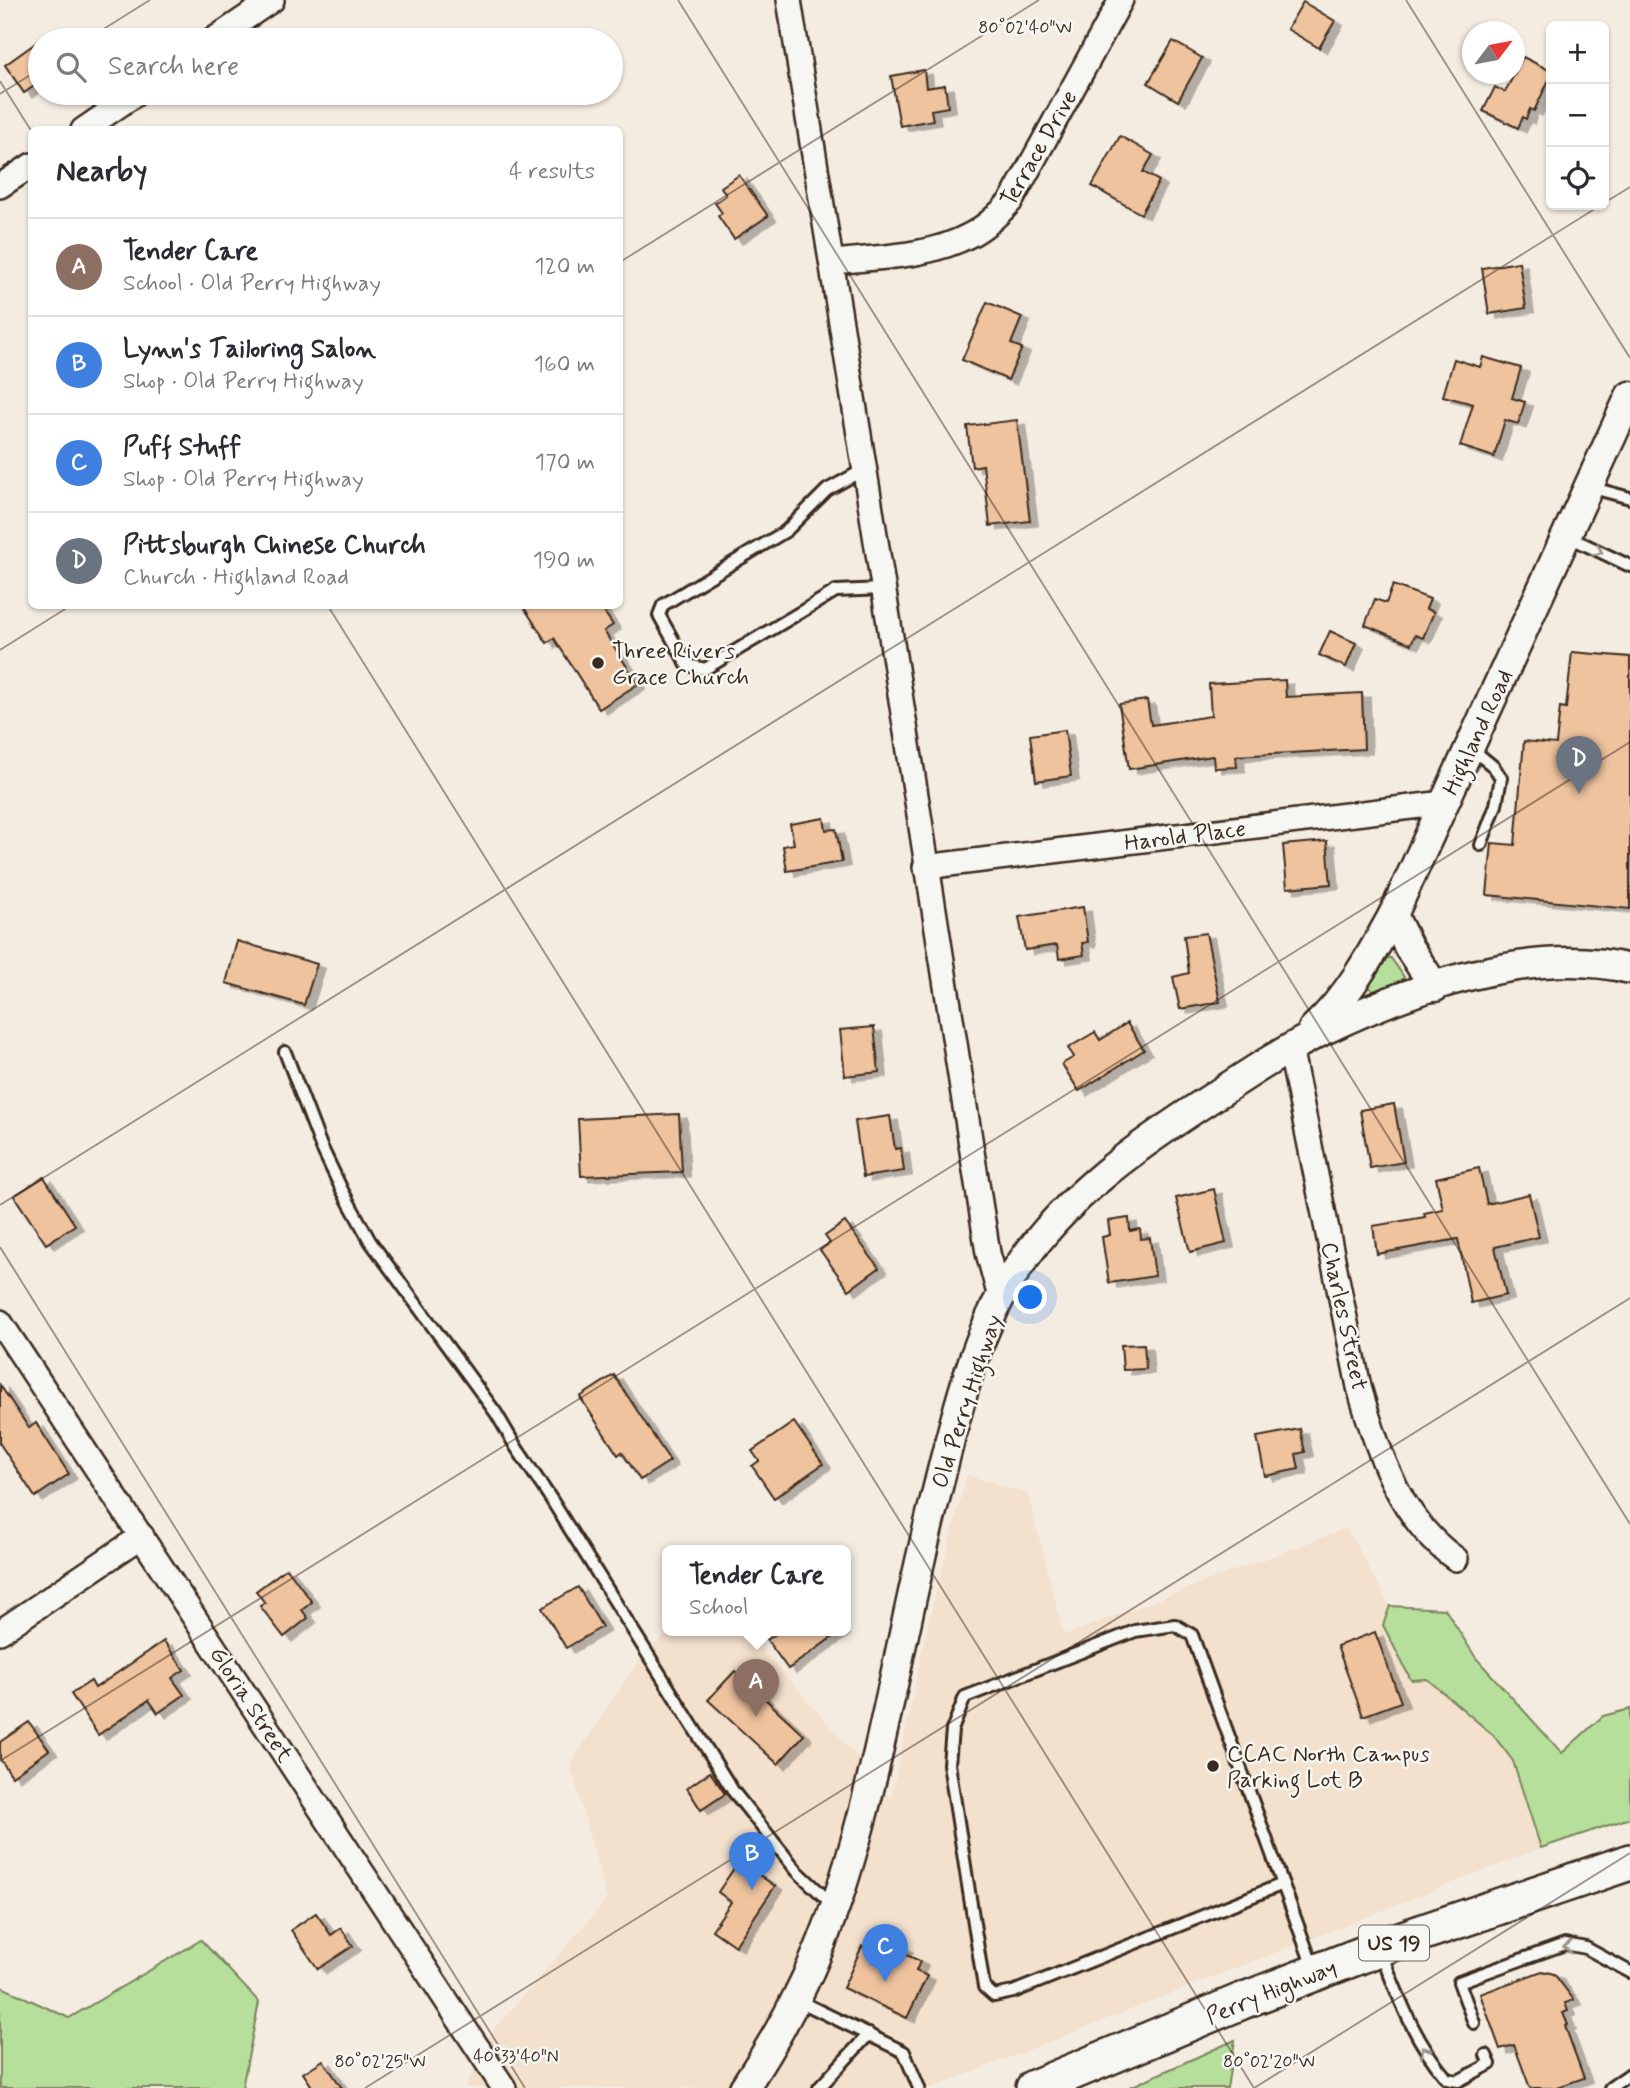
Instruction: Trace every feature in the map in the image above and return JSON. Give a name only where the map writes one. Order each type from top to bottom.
[{"type":"main road","name":"Perry Highway","points":[[1034,2088],[1380,1948],[1630,1862]]},
{"type":"street","points":[[231,28],[272,0]]},
{"type":"street","points":[[789,0],[833,262],[925,867],[988,1253],[1000,1297]]},
{"type":"street","name":"Terrace Drive","points":[[833,262],[947,246],[991,222],[1012,201],[1121,0]]},
{"type":"street","points":[[89,126],[119,105]]},
{"type":"street","points":[[0,186],[28,168]]},
{"type":"street","name":"Highland Road","points":[[1290,1047],[1314,1028],[1341,1000],[1393,915],[1630,396]]},
{"type":"street","name":"Harold Place","points":[[925,867],[1444,803]]},
{"type":"street","points":[[1393,915],[1409,948],[1435,986]]},
{"type":"street","name":"Old Perry Highway","points":[[744,2088],[796,1999],[835,1906],[863,1816],[914,1582],[976,1351],[986,1325],[1014,1272],[1046,1231],[1099,1177],[1128,1153],[1290,1047],[1338,1024],[1435,986],[1535,964],[1591,962],[1630,969]]},
{"type":"street","name":"Charles Street","points":[[1290,1047],[1366,1413],[1376,1443],[1406,1506],[1441,1549],[1456,1559]]},
{"type":"street","name":"Gloria Street","points":[[0,1322],[504,2088]]},
{"type":"street","points":[[0,1632],[142,1535]]},
{"type":"lane","points":[[864,470],[827,490],[786,531],[663,605],[659,615],[687,665],[705,669],[836,591],[883,589]]},
{"type":"lane","points":[[1589,487],[1630,498]]},
{"type":"lane","points":[[1567,536],[1630,566]]},
{"type":"lane","points":[[1470,747],[1494,767],[1501,778],[1496,805],[1481,845]]},
{"type":"lane","points":[[285,1052],[321,1146],[370,1241],[496,1413],[733,1791],[797,1871],[835,1906]]},
{"type":"lane","points":[[1283,1884],[1013,1992],[995,1996],[984,1987],[949,1764],[952,1730],[965,1697],[1135,1631],[1175,1625],[1192,1634],[1283,1884],[1315,1973]]},
{"type":"lane","points":[[1474,2023],[1458,1982],[1565,1944],[1586,1948],[1630,1972]]},
{"type":"lane","points":[[1380,1948],[1412,2027],[1427,2056],[1447,2079],[1458,2081],[1490,2064],[1486,2055]]},
{"type":"lane","points":[[796,1999],[904,2052],[919,2088]]},
{"type":"lane","points":[[819,2088],[869,2034]]},
{"type":"lane","points":[[1610,2088],[1630,2074]]},
{"type":"shaded area","points":[[967,1475],[1028,1494],[1064,1635],[1347,1528],[1390,1606],[1383,1625],[1427,1679],[1493,1735],[1513,1762],[1541,1848],[932,2088],[465,2088],[492,2031],[607,1900],[570,1764],[646,1650],[664,1636],[750,1636],[891,1799],[928,1623]]},
{"type":"green space","points":[[1387,958],[1391,958],[1404,977],[1400,983],[1374,993],[1369,986]]},
{"type":"green space","points":[[1390,1606],[1445,1609],[1476,1658],[1562,1753],[1603,1716],[1630,1709],[1630,1818],[1541,1848],[1513,1761],[1493,1735],[1427,1679],[1411,1680],[1383,1625]]},
{"type":"green space","points":[[201,1940],[259,2002],[242,2088],[0,2088],[0,1986],[69,2018]]},
{"type":"green space","points":[[1235,2040],[1227,2088],[1128,2088]]},
{"type":"building","points":[[1303,2],[1335,21],[1319,48],[1287,29]]},
{"type":"building","points":[[1173,41],[1202,58],[1178,101],[1148,83]]},
{"type":"building","points":[[28,49],[28,90],[24,93],[5,65]]},
{"type":"building","points":[[1525,58],[1546,68],[1546,86],[1534,111],[1530,109],[1518,128],[1483,111],[1495,87],[1505,92],[1509,84],[1525,84]]},
{"type":"building","points":[[924,70],[926,88],[945,85],[948,107],[931,110],[933,120],[900,126],[891,76]]},
{"type":"building","points":[[1120,136],[1153,155],[1143,172],[1159,181],[1141,214],[1092,186]]},
{"type":"building","points":[[739,175],[768,216],[734,239],[718,216],[722,213],[715,203],[726,195],[721,187]]},
{"type":"building","points":[[1519,262],[1526,308],[1489,314],[1482,268]]},
{"type":"building","points":[[987,302],[1022,317],[1011,344],[1022,348],[1008,380],[962,360]]},
{"type":"building","points":[[1483,357],[1521,368],[1512,398],[1525,402],[1518,424],[1505,420],[1494,457],[1460,446],[1473,404],[1443,396],[1454,359],[1480,367]]},
{"type":"building","points":[[1017,420],[1030,521],[990,526],[983,465],[972,467],[967,426]]},
{"type":"building","points":[[1393,585],[1430,599],[1426,609],[1434,612],[1423,638],[1415,635],[1411,644],[1365,625],[1375,599],[1386,603]]},
{"type":"building","name":"Three Rivers Grace Church","points":[[525,609],[602,609],[613,625],[604,631],[638,684],[599,709],[554,638],[547,643]]},
{"type":"building","points":[[1330,631],[1356,643],[1346,667],[1319,655]]},
{"type":"building","points":[[1572,652],[1630,657],[1630,909],[1487,895],[1492,843],[1515,845],[1524,741],[1556,744],[1560,707],[1566,708]]},
{"type":"building","points":[[1285,680],[1286,697],[1362,693],[1364,749],[1236,756],[1237,767],[1214,768],[1213,756],[1129,769],[1119,704],[1147,700],[1151,725],[1211,716],[1209,684]]},
{"type":"building","points":[[1065,730],[1071,776],[1036,781],[1030,735]]},
{"type":"building","points":[[824,818],[826,830],[836,829],[842,862],[787,871],[783,846],[794,844],[790,824]]},
{"type":"building","points":[[1327,841],[1331,884],[1287,888],[1283,845]]},
{"type":"building","points":[[1083,907],[1088,942],[1082,943],[1084,955],[1059,959],[1057,945],[1025,950],[1019,917]]},
{"type":"building","points":[[1206,933],[1220,1002],[1180,1009],[1173,977],[1189,973],[1184,936]]},
{"type":"building","points":[[237,941],[317,964],[304,1005],[226,983]]},
{"type":"building","points":[[1127,1023],[1144,1050],[1079,1091],[1062,1064],[1074,1057],[1068,1048],[1095,1032],[1100,1040]]},
{"type":"building","points":[[874,1027],[879,1072],[845,1076],[840,1030]]},
{"type":"building","points":[[1394,1104],[1404,1162],[1370,1168],[1360,1110]]},
{"type":"building","points":[[679,1114],[682,1172],[581,1176],[578,1119]]},
{"type":"building","points":[[890,1116],[895,1149],[901,1148],[904,1171],[863,1177],[855,1121]]},
{"type":"building","points":[[1479,1168],[1487,1204],[1529,1194],[1539,1237],[1495,1247],[1506,1295],[1471,1303],[1458,1239],[1377,1254],[1373,1226],[1425,1217],[1424,1213],[1443,1209],[1436,1178]]},
{"type":"building","points":[[44,1177],[75,1225],[46,1244],[14,1196]]},
{"type":"building","points":[[1214,1189],[1226,1243],[1190,1252],[1176,1198]]},
{"type":"building","points":[[1129,1218],[1130,1231],[1140,1229],[1141,1239],[1150,1238],[1155,1276],[1109,1283],[1102,1237],[1110,1235],[1108,1221]]},
{"type":"building","points":[[845,1222],[879,1268],[849,1290],[820,1250],[830,1243],[825,1236]]},
{"type":"building","points":[[1144,1344],[1146,1369],[1123,1370],[1121,1345]]},
{"type":"building","points":[[614,1375],[670,1461],[640,1480],[622,1452],[618,1455],[580,1397]]},
{"type":"building","points":[[0,1385],[29,1428],[36,1423],[69,1474],[35,1497],[0,1444]]},
{"type":"building","points":[[794,1422],[823,1464],[774,1498],[752,1466],[759,1461],[752,1451]]},
{"type":"building","points":[[1300,1429],[1305,1452],[1296,1454],[1299,1469],[1265,1476],[1257,1437]]},
{"type":"building","points":[[287,1568],[312,1602],[302,1610],[308,1618],[284,1637],[260,1606],[265,1603],[256,1591]]},
{"type":"building","points":[[578,1587],[602,1627],[566,1648],[542,1608]]},
{"type":"building","points":[[1375,1632],[1401,1702],[1363,1716],[1337,1646]]},
{"type":"building","points":[[773,1636],[834,1636],[788,1669],[767,1640]]},
{"type":"building","points":[[164,1641],[184,1670],[172,1678],[184,1695],[158,1713],[149,1700],[98,1735],[71,1694],[91,1681],[95,1688]]},
{"type":"building","points":[[735,1671],[804,1735],[778,1764],[708,1700]]},
{"type":"building","points":[[29,1722],[49,1750],[12,1776],[0,1759],[0,1742]]},
{"type":"building","points":[[710,1772],[725,1794],[701,1810],[687,1788]]},
{"type":"building","points":[[739,1861],[775,1886],[735,1946],[712,1930],[731,1902],[718,1892]]},
{"type":"building","points":[[316,1913],[331,1935],[341,1928],[353,1946],[318,1969],[291,1930]]},
{"type":"building","points":[[881,1937],[905,1948],[902,1953],[920,1961],[916,1971],[927,1976],[907,2018],[843,1988],[862,1946],[874,1952]]},
{"type":"building","points":[[1542,1971],[1554,1974],[1574,2000],[1565,2003],[1568,2011],[1563,2013],[1584,2078],[1555,2088],[1530,2088],[1514,2045],[1500,2049],[1480,1994]]},
{"type":"building","points":[[323,2060],[342,2088],[313,2088],[303,2073]]},
{"type":"place","name":"Three Rivers Grace Church","points":[[598,663]]},
{"type":"place","name":"Pittsburgh Chinese Church","points":[[1579,794]]},
{"type":"place","name":"Tender Care","points":[[756,1717]]},
{"type":"place","name":"CCAC North Campus Parking Lot B","points":[[1213,1766]]},
{"type":"place","name":"Lynn's Tailoring Salon","points":[[752,1890]]},
{"type":"place","name":"Puff Stuff","points":[[885,1982]]}]
